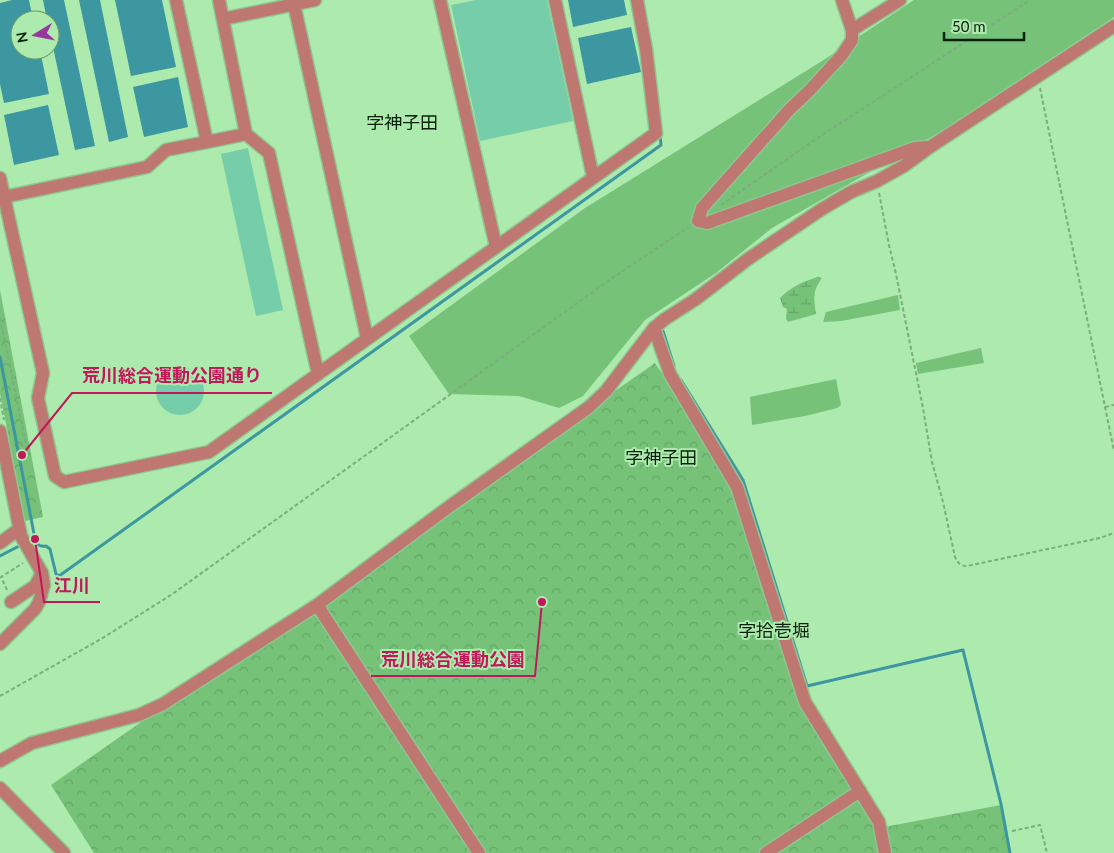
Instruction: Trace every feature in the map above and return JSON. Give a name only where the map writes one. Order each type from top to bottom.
[{"type":"street","points":[[176,0],[207,142]]},
{"type":"street","points":[[218,0],[246,134],[269,152],[318,374]]},
{"type":"street","points":[[223,19],[315,0]]},
{"type":"street","points":[[440,0],[496,247]]},
{"type":"street","points":[[555,0],[593,177]]},
{"type":"street","points":[[0,178],[43,373],[38,398],[55,476],[64,482],[209,452],[656,133],[646,49],[637,0]]},
{"type":"street","points":[[842,0],[853,35],[850,44],[702,208],[698,221],[707,223],[915,148],[930,147]]},
{"type":"street","points":[[852,30],[900,0]]},
{"type":"street","points":[[294,4],[367,338]]},
{"type":"street","points":[[0,761],[32,743],[150,711],[317,605],[450,506],[589,407],[606,390],[654,328],[748,259],[822,209],[851,192],[877,181],[904,166],[1114,26]]},
{"type":"street","points":[[4,197],[147,167],[166,150],[246,134]]},
{"type":"street","points":[[654,328],[670,374],[737,487],[805,702],[879,822],[885,853]]},
{"type":"street","points":[[0,431],[23,544],[42,573],[44,585],[39,602],[30,615],[0,644]]},
{"type":"street","points":[[0,543],[23,544]]},
{"type":"street","points":[[12,601],[35,586],[42,573]]},
{"type":"street","points":[[317,605],[479,853]]},
{"type":"street","points":[[0,788],[64,853]]},
{"type":"street","points":[[766,853],[860,791]]},
{"type":"path","points":[[717,208],[813,141],[1030,0]]},
{"type":"path","points":[[1037,76],[1114,451]]},
{"type":"path","points":[[877,181],[888,245],[896,274],[923,408],[932,462],[958,564],[967,566],[1100,538],[1114,533]]},
{"type":"path","points":[[0,696],[101,639],[171,595],[607,282],[701,219],[698,221]]},
{"type":"path","points":[[0,318],[28,454],[13,457]]},
{"type":"path","points":[[1105,407],[1114,405]]},
{"type":"path","points":[[12,601],[1,577],[23,544]]},
{"type":"path","points":[[1012,831],[1040,825],[1047,853]]},
{"type":"green space","points":[[914,0],[1114,0],[1114,17],[945,129],[772,228],[716,273],[645,320],[583,396],[559,408],[519,396],[449,394],[409,336],[585,208],[822,61]]},
{"type":"green space","points":[[818,277],[822,278],[814,295],[816,314],[788,322],[786,319],[787,309],[783,307],[780,298],[798,285]]},
{"type":"green space","points":[[0,290],[43,517],[25,521],[0,393]]},
{"type":"green space","points":[[898,295],[900,310],[841,321],[823,322],[826,312]]},
{"type":"green space","points":[[981,348],[984,363],[918,374],[916,363]]},
{"type":"green space","points":[[655,363],[715,453],[739,498],[802,705],[879,828],[1001,805],[1009,853],[94,853],[51,785]]},
{"type":"green space","points":[[836,379],[841,405],[837,408],[805,416],[752,425],[750,397]]},
{"type":"water","points":[[12,0],[29,0],[31,10],[10,10],[10,60],[42,60],[49,94],[4,103],[0,84],[0,3]]},
{"type":"water","points":[[43,0],[64,0],[95,146],[75,150],[56,60],[60,60],[60,10],[45,10]]},
{"type":"water","points":[[79,0],[100,0],[128,137],[109,142]]},
{"type":"water","points":[[115,0],[162,0],[176,67],[131,76]]},
{"type":"water","points":[[568,0],[624,0],[627,15],[573,27]]},
{"type":"water","points":[[631,27],[641,72],[587,84],[578,38]]},
{"type":"water","points":[[178,77],[188,127],[144,137],[133,87]]},
{"type":"water","points":[[48,105],[59,155],[14,165],[4,115]]},
{"type":"building","points":[[476,0],[547,0],[573,121],[480,141],[451,5]]},
{"type":"building","points":[[248,148],[283,310],[256,316],[221,154]]},
{"type":"building","points":[[175,367],[185,367],[197,374],[204,386],[204,396],[197,408],[185,415],[175,415],[167,411],[160,404],[156,396],[156,386],[160,378],[167,371]]},
{"type":"waterway","points":[[0,357],[35,539],[39,545],[50,549],[56,574],[59,576],[661,145],[660,134]]},
{"type":"waterway","points":[[663,331],[674,366]]},
{"type":"waterway","points":[[681,380],[743,480],[807,686],[963,650],[1001,804],[1010,853]]},
{"type":"waterway","points":[[0,556],[23,544]]},
{"type":"place","name":"荒川総合運動公園通り","points":[[22,455]]},
{"type":"place","name":"江川","points":[[35,539]]},
{"type":"place","name":"荒川総合運動公園","points":[[542,602]]},
{"type":"district","name":"字神子田","points":[[402,123]]},
{"type":"district","name":"字神子田","points":[[661,458]]},
{"type":"district","name":"字拾壱堀","points":[[774,631]]}]
